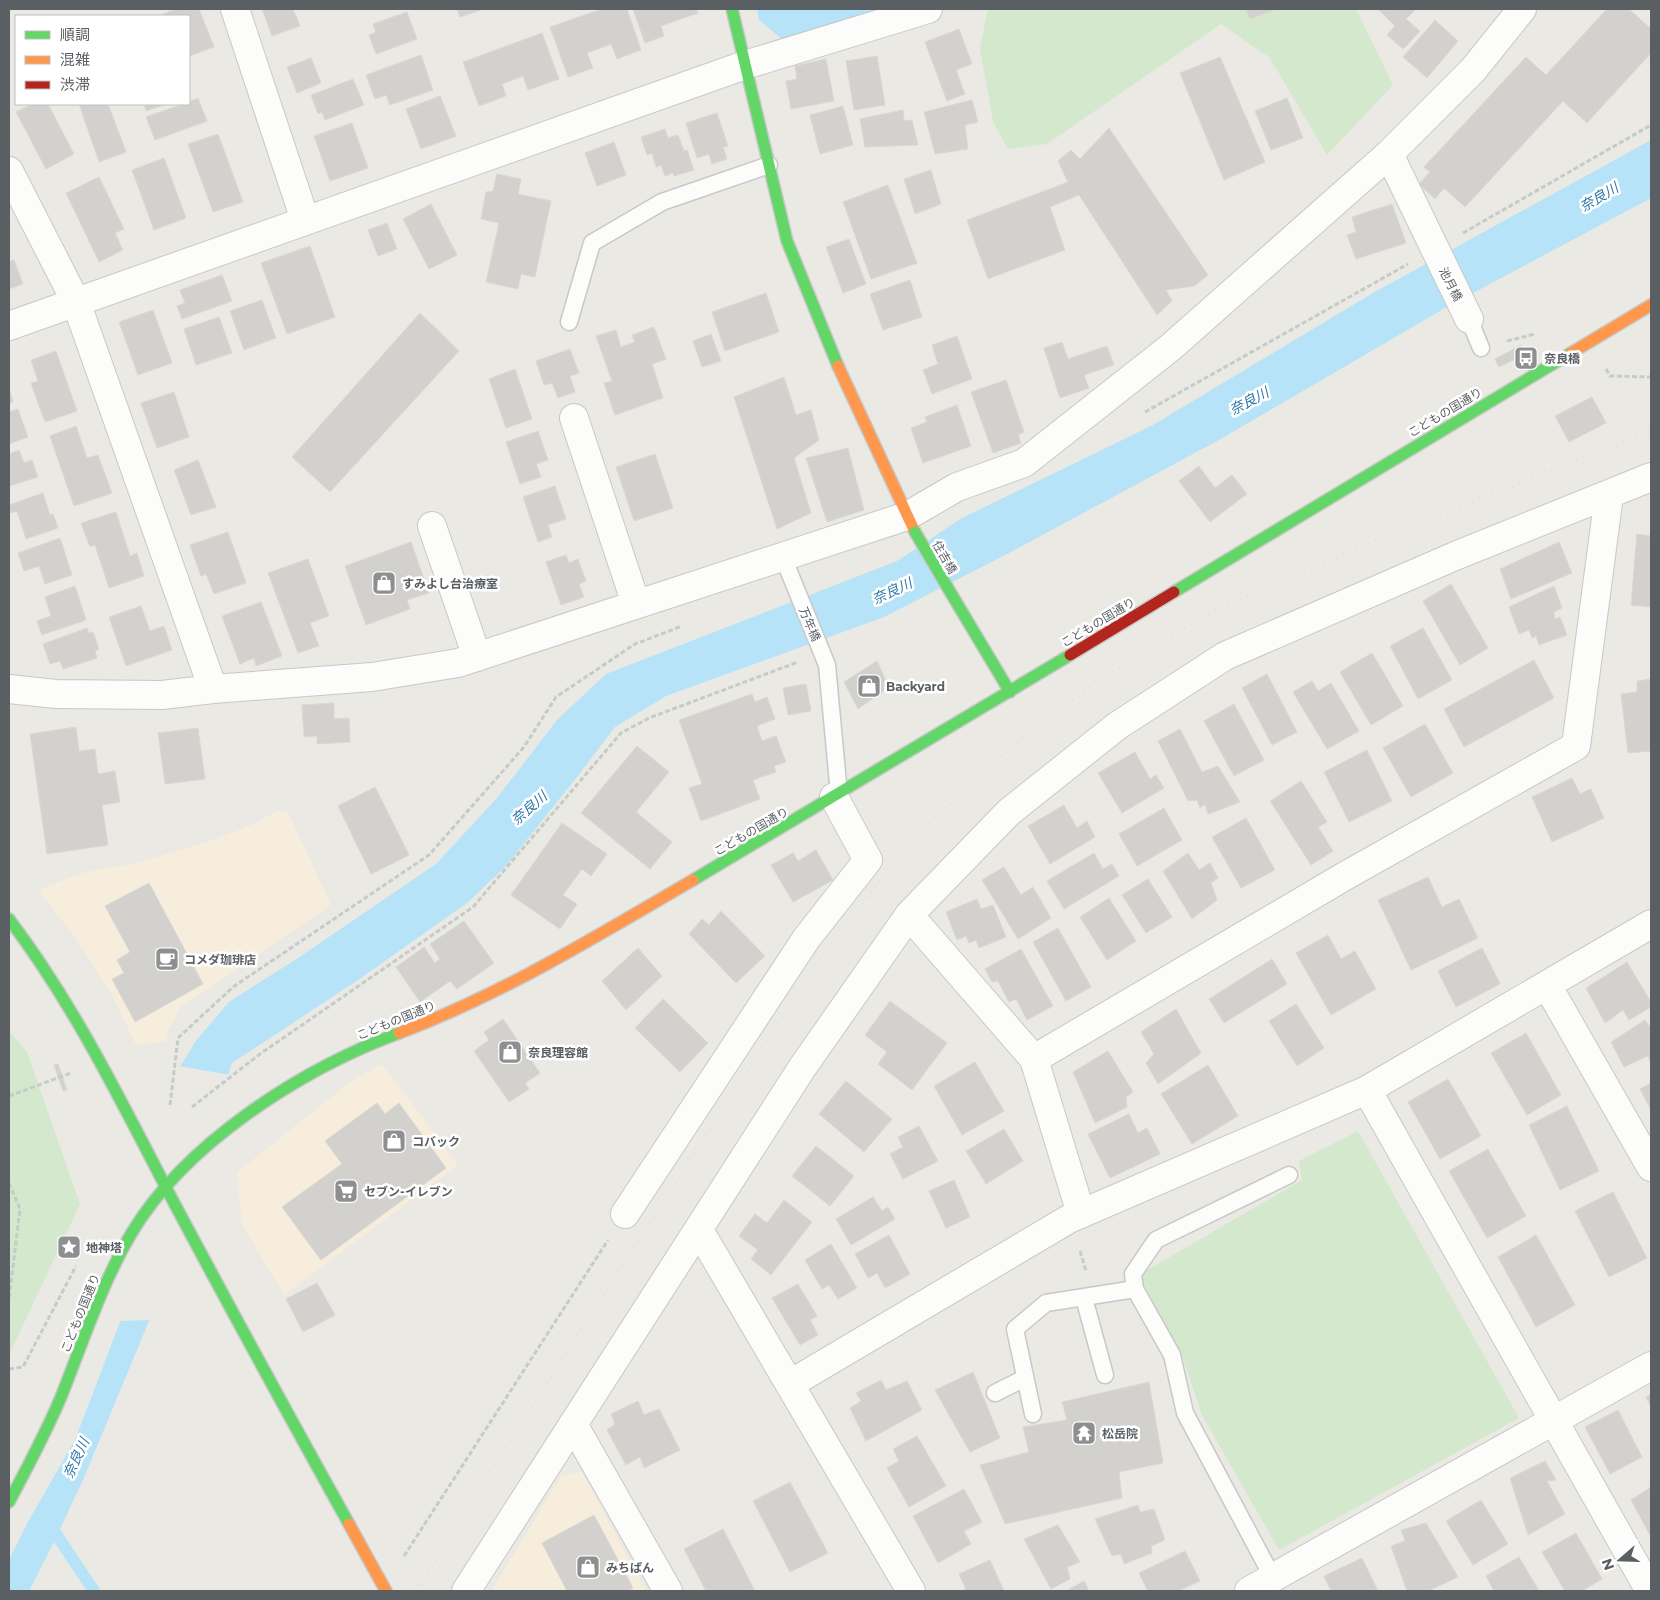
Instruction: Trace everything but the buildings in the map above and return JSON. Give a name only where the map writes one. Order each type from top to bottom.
[{"type":"main road","name":"住吉橋","points":[[732,9],[787,241],[838,367],[911,524],[1010,692]]},
{"type":"main road","name":"こどもの国通り","points":[[9,1502],[59,1402],[108,1278],[139,1221],[166,1187],[245,1117],[297,1082],[348,1054],[463,1008],[523,977],[837,796],[1651,305]]},
{"type":"main road","points":[[9,919],[67,999],[99,1056],[166,1187],[386,1591]]},
{"type":"street","points":[[235,9],[304,220]]},
{"type":"street","points":[[9,326],[745,64],[928,9]]},
{"type":"street","points":[[9,690],[56,694],[162,695],[213,688],[372,677],[458,663],[783,557],[911,524],[957,487],[1024,463],[1171,347],[1388,154],[1473,70],[1522,9]]},
{"type":"street","name":"池月橋","points":[[1388,154],[1469,318]]},
{"type":"street","points":[[9,171],[76,302],[213,688]]},
{"type":"street","points":[[574,418],[636,604]]},
{"type":"street","points":[[466,1591],[802,1068],[909,915],[1009,812],[1117,726],[1225,656],[1455,556],[1651,477]]},
{"type":"street","points":[[1034,1059],[1336,881],[1576,746],[1608,495]]},
{"type":"street","points":[[432,526],[477,657]]},
{"type":"street","points":[[625,1214],[806,939],[868,860],[837,796]]},
{"type":"street","points":[[909,915],[1034,1059],[1081,1214]]},
{"type":"street","points":[[790,1384],[1081,1214],[1367,1090],[1651,924]]},
{"type":"street","points":[[1547,985],[1651,1167]]},
{"type":"street","points":[[1367,1090],[1650,1591]]},
{"type":"street","points":[[699,1230],[911,1591]]},
{"type":"street","points":[[1249,1591],[1651,1366]]},
{"type":"street","points":[[573,1424],[668,1591]]},
{"type":"lane","points":[[569,322],[592,243],[662,202],[769,165]]},
{"type":"lane","points":[[1469,318],[1481,348]]},
{"type":"lane","name":"万年橋","points":[[783,557],[827,665],[837,796]]},
{"type":"lane","points":[[1273,1578],[1185,1413],[1172,1355],[1135,1289],[1133,1274],[1156,1240],[1288,1175]]},
{"type":"lane","points":[[1033,1414],[1015,1329],[1046,1303],[1135,1289]]},
{"type":"lane","points":[[1084,1298],[1105,1375]]},
{"type":"lane","points":[[995,1393],[1025,1378]]},
{"type":"path","points":[[1138,416],[1651,125]]},
{"type":"path","points":[[1481,348],[1543,332]]},
{"type":"path","points":[[1606,368],[1610,376],[1651,377]]},
{"type":"path","points":[[170,1106],[178,1038],[233,987],[429,855],[524,747],[556,697],[635,644],[688,624]]},
{"type":"path","points":[[192,1107],[260,1054],[473,907],[621,733],[649,718],[822,653]]},
{"type":"path","points":[[9,1096],[74,1072]]},
{"type":"path","points":[[9,1184],[20,1209],[9,1300]]},
{"type":"path","points":[[402,1559],[625,1214]]},
{"type":"path","points":[[9,1369],[23,1367],[44,1330],[72,1270],[79,1264]]},
{"type":"shaded area","points":[[277,811],[288,812],[331,905],[182,1006],[167,1032],[166,1041],[136,1045],[111,993],[73,934],[38,890],[85,872],[133,864],[210,841],[254,824]]},
{"type":"shaded area","points":[[382,1064],[458,1165],[284,1295],[242,1224],[237,1172],[353,1080]]},
{"type":"shaded area","points":[[581,1471],[646,1591],[492,1591],[561,1476]]},
{"type":"green space","points":[[988,9],[1356,9],[1393,85],[1327,155],[1270,58],[1221,24],[1047,144],[1008,149],[993,122],[980,48]]},
{"type":"green space","points":[[9,1031],[27,1052],[80,1204],[9,1355]]},
{"type":"green space","points":[[1358,1131],[1519,1418],[1279,1550],[1202,1415],[1181,1353],[1139,1275],[1302,1180],[1299,1161]]},
{"type":"water","points":[[757,9],[883,9],[782,39],[759,20]]},
{"type":"water","name":"奈良川","points":[[1651,140],[1651,198],[1445,308],[1219,440],[1009,553],[884,617],[666,696],[615,727],[505,867],[467,903],[358,980],[232,1063],[149,1321],[83,1480],[60,1529],[101,1591],[87,1591],[54,1542],[29,1591],[9,1591],[9,1560],[29,1520],[75,1440],[120,1322],[180,1067],[195,1042],[229,1002],[298,958],[436,864],[497,798],[557,720],[606,674],[897,561],[962,518],[1153,425],[1373,293]]},
{"type":"pier","points":[[178,1066],[231,1075],[152,1320],[118,1321]]},
{"type":"railway","points":[[417,1591],[571,1345],[827,950],[894,863],[965,790],[997,760],[1065,706],[1137,656],[1190,624],[1255,593],[1391,534],[1651,431]]},
{"type":"traffic: fast","points":[[732,9],[787,241],[838,366]]},
{"type":"traffic: fast","points":[[1174,592],[1571,353]]},
{"type":"traffic: fast","points":[[915,532],[952,595]]},
{"type":"traffic: fast","points":[[952,595],[1010,692]]},
{"type":"traffic: fast","points":[[693,880],[1070,655]]},
{"type":"traffic: fast","points":[[9,919],[55,986],[116,1091],[216,1281],[349,1524]]},
{"type":"traffic: fast","points":[[9,1502],[61,1397],[110,1273],[131,1234],[154,1201],[182,1169],[214,1140],[249,1113],[286,1088],[324,1067],[362,1048],[399,1033]]},
{"type":"traffic: slow","points":[[1571,353],[1651,305]]},
{"type":"traffic: slow","points":[[838,366],[915,532]]},
{"type":"traffic: slow","points":[[399,1033],[475,1001],[549,963],[693,880]]},
{"type":"traffic: slow","points":[[349,1524],[386,1591]]},
{"type":"traffic: jam","points":[[1070,655],[1174,592]]},
{"type":"place","name":"奈良橋","points":[[1526,358]]},
{"type":"place","name":"すみよし台治療室","points":[[384,583]]},
{"type":"place","name":"Backyard","points":[[869,686]]},
{"type":"place","name":"コメダ珈琲店","points":[[167,959]]},
{"type":"place","name":"奈良理容館","points":[[510,1052]]},
{"type":"place","name":"コバック","points":[[394,1141]]},
{"type":"place","name":"セブン-イレブン","points":[[346,1191]]},
{"type":"place","name":"地神塔","points":[[69,1247]]},
{"type":"place","name":"松岳院","points":[[1084,1433]]},
{"type":"place","name":"みちぱん","points":[[588,1567]]}]
